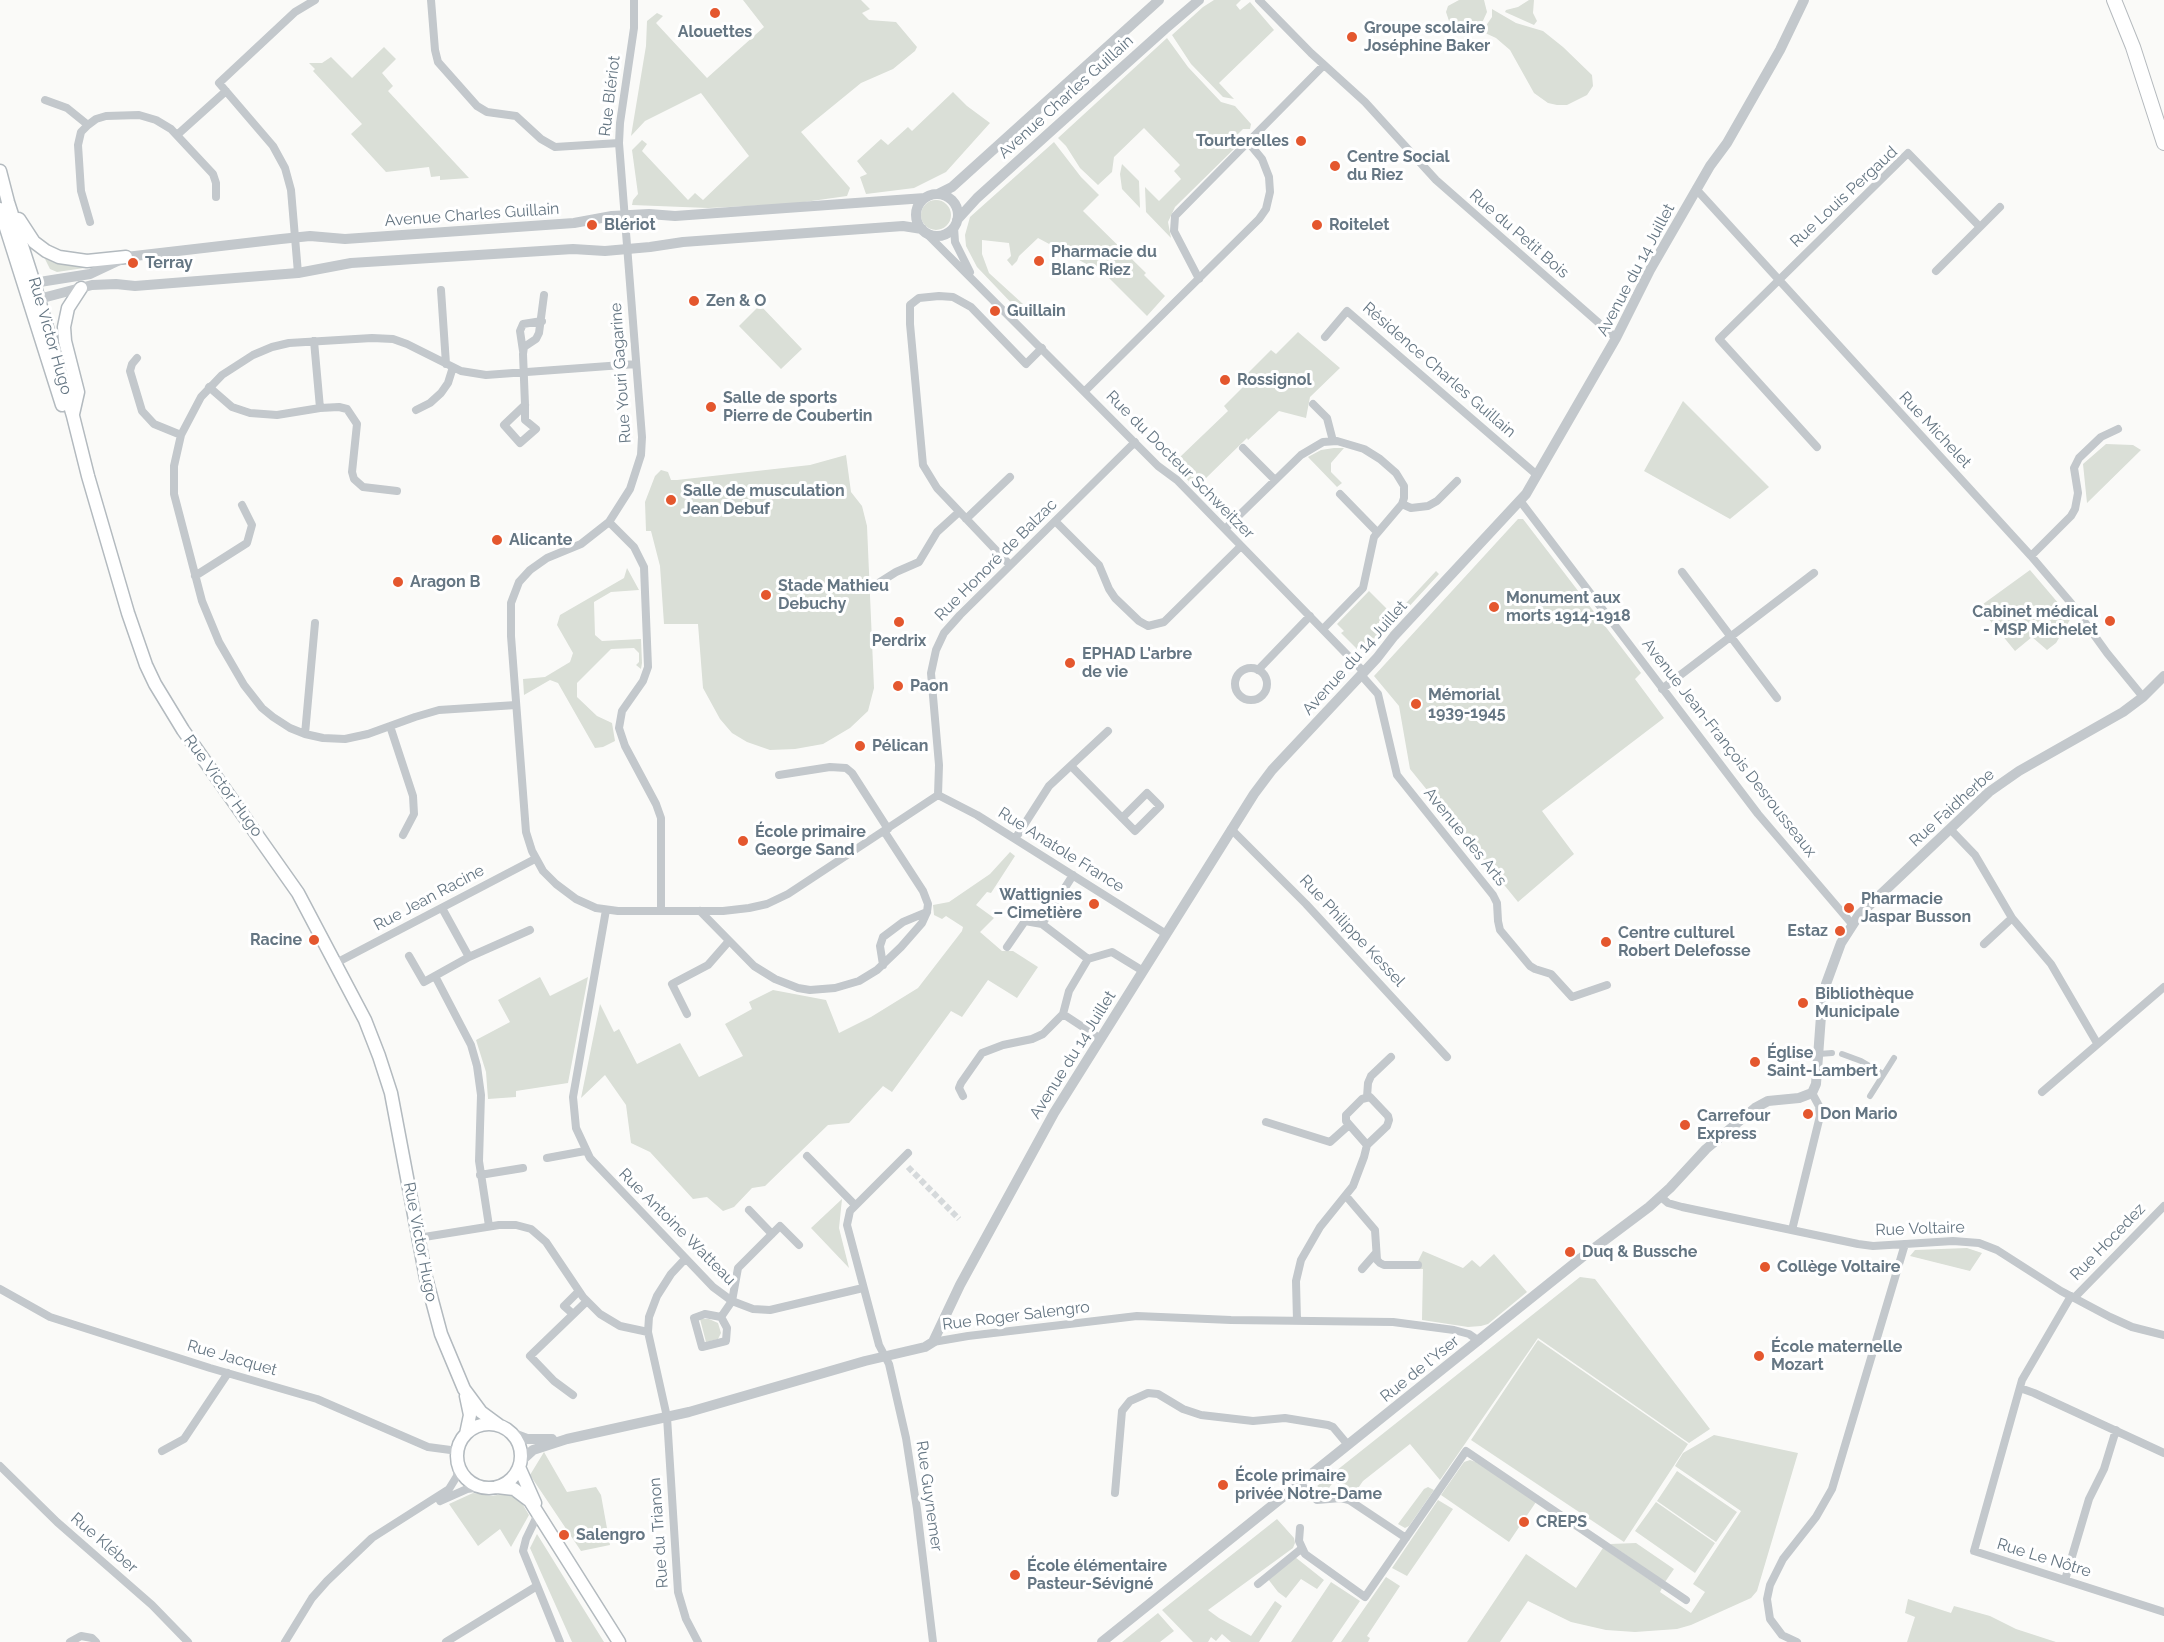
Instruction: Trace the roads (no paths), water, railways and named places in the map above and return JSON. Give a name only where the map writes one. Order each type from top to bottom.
[{"type":"main road","points":[[2114,0],[2134,50],[2164,143]]},
{"type":"main road","points":[[0,173],[22,226],[30,237],[46,251],[73,261],[126,257]]},
{"type":"main road","name":"Rue Victor Hugo","points":[[0,173],[52,376],[88,476]]},
{"type":"main road","points":[[0,209],[29,283]]},
{"type":"main road","points":[[73,416],[78,392],[63,327],[68,308],[81,288]]},
{"type":"main road","name":"Rue Victor Hugo","points":[[34,301],[73,416],[88,476],[134,632],[155,684],[183,730],[290,880],[336,963],[367,1026],[385,1073],[399,1130],[418,1238],[436,1316],[447,1351],[464,1389],[470,1415],[466,1434]]},
{"type":"main road","name":"Rue Victor Hugo","points":[[464,1389],[481,1412],[506,1430]]},
{"type":"main road","points":[[539,1512],[519,1491],[509,1487],[481,1487],[468,1479],[458,1457],[466,1434],[482,1425],[506,1430],[519,1447],[519,1464],[539,1512],[620,1642]]},
{"type":"main road","points":[[497,1487],[510,1479],[519,1464]]},
{"type":"street","points":[[298,273],[289,182],[282,161],[268,140],[219,83],[295,12],[315,0]]},
{"type":"street","points":[[431,0],[438,63],[477,106],[487,112],[516,116],[541,139],[555,147],[619,143]]},
{"type":"street","name":"Rue Blériot","points":[[626,232],[619,143],[634,28],[634,0]]},
{"type":"street","name":"Avenue Charles Guillain","points":[[938,194],[952,187],[1159,0]]},
{"type":"street","name":"Avenue Charles Guillain","points":[[955,224],[977,198],[1164,29],[1200,0]]},
{"type":"street","name":"Rue du Petit Bois","points":[[1259,0],[1324,65],[1357,94],[1436,180],[1616,339]]},
{"type":"street","name":"Avenue du 14 Juillet","points":[[933,1342],[960,1285],[1054,1113],[1231,829],[1272,770],[1521,502],[1616,339],[1650,270],[1696,189],[1732,134],[1780,50],[1804,0]]},
{"type":"street","points":[[1199,279],[1174,231],[1174,216],[1324,65]]},
{"type":"street","points":[[177,135],[226,91]]},
{"type":"street","points":[[45,100],[66,108],[88,125]]},
{"type":"street","points":[[90,222],[81,191],[78,152],[80,136],[88,125],[101,117],[130,114],[156,120],[177,135],[213,174],[216,183],[216,197]]},
{"type":"street","points":[[1084,391],[1199,279],[1258,219],[1268,204],[1270,184],[1267,170],[1262,159],[1248,142]]},
{"type":"street","name":"Rue Louis Pergaud","points":[[1780,280],[1908,153],[1980,227]]},
{"type":"street","name":"Rue Michelet","points":[[1696,189],[2031,556],[2071,603],[2107,653],[2143,697]]},
{"type":"street","points":[[34,301],[81,288],[107,284],[135,286],[298,273],[323,270],[344,264],[449,256],[573,249],[605,251],[683,242],[903,226],[923,230],[934,236],[940,235],[955,224],[957,210],[953,201],[938,194],[925,198],[916,212],[916,219],[923,230]]},
{"type":"street","name":"Avenue Charles Guillain","points":[[29,283],[90,274],[126,257],[310,236],[345,239],[574,223],[596,218],[650,214],[675,216],[925,198]]},
{"type":"street","points":[[1935,271],[2000,207]]},
{"type":"street","name":"Rue du Docteur Schweitzer","points":[[955,224],[955,242],[975,280]]},
{"type":"street","name":"Rue du Docteur Schweitzer","points":[[923,230],[1135,442],[1226,529],[1323,629],[1363,674]]},
{"type":"street","name":"Rue Youri Gagarine","points":[[535,859],[526,832],[510,610],[516,589],[524,576],[537,564],[581,544],[609,522],[630,489],[640,456],[642,437],[626,232]]},
{"type":"street","points":[[1780,280],[1719,339],[1817,447]]},
{"type":"street","points":[[416,410],[430,403],[448,383],[450,366],[441,290]]},
{"type":"street","points":[[523,351],[538,336],[544,295]]},
{"type":"street","points":[[1010,565],[931,481],[921,457],[910,305],[920,298],[952,297],[964,302],[1026,364],[1042,348]]},
{"type":"street","name":"Résidence Charles Guillain","points":[[1325,337],[1347,311],[1537,475]]},
{"type":"street","points":[[525,405],[504,425],[520,443],[536,429],[525,420],[525,405],[523,351],[520,331],[523,324],[542,321]]},
{"type":"street","points":[[516,705],[438,710],[361,736],[345,739],[322,738],[305,734],[273,717],[262,708],[244,685],[211,623],[195,576],[174,494],[174,466],[181,435],[192,411],[209,387],[229,370],[253,355],[280,345],[314,340],[393,339],[450,366],[486,375],[636,364]]},
{"type":"street","points":[[314,340],[321,408]]},
{"type":"street","points":[[137,358],[130,370],[142,411],[154,424],[181,435]]},
{"type":"street","points":[[209,387],[232,407],[250,413],[277,415],[344,407],[356,420],[352,472],[357,483],[363,487],[397,491]]},
{"type":"street","points":[[1313,404],[1327,418],[1333,441]]},
{"type":"street","points":[[2031,556],[2075,509],[2078,493],[2074,468],[2079,458],[2101,437],[2118,429]]},
{"type":"street","points":[[1226,529],[1310,448],[1323,442],[1333,441],[1364,449],[1390,467],[1404,486],[1402,504],[1377,532],[1372,543],[1363,588],[1323,629]]},
{"type":"street","name":"Rue Honoré de Balzac","points":[[938,795],[939,765],[931,680],[936,650],[950,625],[1135,442]]},
{"type":"street","points":[[1243,448],[1275,480]]},
{"type":"street","points":[[966,519],[1010,477]]},
{"type":"street","points":[[1402,504],[1411,508],[1428,506],[1437,501],[1457,481]]},
{"type":"street","points":[[1340,495],[1377,532]]},
{"type":"street","name":"Avenue Jean-François Desrousseaux","points":[[1521,502],[1758,814],[1852,924]]},
{"type":"street","points":[[195,576],[248,543],[252,525],[242,505]]},
{"type":"street","points":[[877,585],[896,572],[919,562],[937,532],[959,512]]},
{"type":"street","points":[[1055,521],[1099,565],[1115,598],[1138,621],[1148,626],[1164,622],[1241,546]]},
{"type":"street","points":[[609,522],[634,547],[644,567],[648,667],[643,681],[622,711],[619,728],[625,746],[661,818],[661,910]]},
{"type":"street","points":[[1682,572],[1776,698]]},
{"type":"street","points":[[1662,689],[1814,573]]},
{"type":"street","points":[[1258,670],[1310,616]]},
{"type":"street","points":[[305,734],[315,623]]},
{"type":"street","name":"Avenue des Arts","points":[[1363,674],[1378,694],[1397,775],[1493,895],[1497,903],[1500,930],[1530,966],[1551,974],[1572,997],[1606,985]]},
{"type":"street","name":"Rue Faidherbe","points":[[1812,1093],[1816,1084],[1821,1016],[1828,976],[1852,924],[1867,906],[1980,800],[2007,779],[2113,718],[2143,697],[2164,676]]},
{"type":"street","points":[[390,726],[414,796],[414,814],[404,835]]},
{"type":"street","points":[[1015,839],[1044,792],[1108,731]]},
{"type":"street","points":[[1071,766],[1122,818],[1135,831],[1160,807],[1147,793],[1122,818]]},
{"type":"street","points":[[700,910],[754,966],[766,975],[798,988],[817,990],[843,986],[866,977],[883,965],[917,930],[927,912],[928,904],[923,891],[852,773],[846,768],[830,767],[779,775]]},
{"type":"street","points":[[535,859],[543,871],[567,893],[585,904],[606,910],[740,910],[774,901],[796,889],[938,795]]},
{"type":"street","name":"Rue Anatole France","points":[[938,795],[963,806],[1167,934]]},
{"type":"street","name":"Rue Philippe Kessel","points":[[1231,829],[1306,904],[1447,1057]]},
{"type":"street","points":[[1950,829],[1975,855],[2012,918],[2050,964],[2097,1043]]},
{"type":"street","name":"Rue Jean Racine","points":[[336,963],[535,859]]},
{"type":"street","points":[[1042,924],[1073,875]]},
{"type":"street","points":[[442,908],[469,957]]},
{"type":"street","name":"Rue Antoine Watteau","points":[[606,910],[573,1097],[574,1121],[585,1151],[606,1177],[685,1259],[713,1287],[732,1301],[753,1309],[770,1310],[863,1288]]},
{"type":"street","points":[[883,965],[880,946],[883,937],[903,922],[927,912]]},
{"type":"street","points":[[1984,944],[2012,918]]},
{"type":"street","points":[[1007,947],[1025,921],[1042,924],[1088,959]]},
{"type":"street","points":[[409,956],[423,982],[469,957],[530,930]]},
{"type":"street","points":[[687,1014],[672,984],[708,965],[729,941]]},
{"type":"street","points":[[963,1096],[959,1088],[961,1083],[982,1053],[997,1046],[1043,1034],[1063,1014],[1069,991],[1088,959],[1112,952],[1143,971]]},
{"type":"street","points":[[435,976],[471,1045],[477,1066],[481,1095],[478,1149],[489,1226]]},
{"type":"street","points":[[2042,1092],[2164,987]]},
{"type":"street","points":[[1063,1014],[1101,1039]]},
{"type":"street","points":[[1819,1054],[1832,1053]]},
{"type":"street","points":[[1842,1054],[1861,1061],[1882,1074]]},
{"type":"street","points":[[1366,1145],[1345,1118],[1348,1112],[1367,1097],[1371,1076],[1390,1057]]},
{"type":"street","points":[[1870,1096],[1894,1058]]},
{"type":"street","points":[[1792,1230],[1820,1116],[1819,1106],[1812,1093]]},
{"type":"street","name":"Rue de l'Yser","points":[[1102,1642],[1661,1197],[1706,1149],[1750,1112],[1768,1101],[1799,1098],[1812,1093]]},
{"type":"street","points":[[1296,1321],[1296,1281],[1301,1260],[1320,1227],[1346,1196],[1359,1175],[1366,1145],[1387,1126],[1389,1120],[1374,1100],[1367,1097]]},
{"type":"street","points":[[1266,1122],[1330,1142],[1349,1125]]},
{"type":"street","points":[[547,1158],[585,1151]]},
{"type":"street","points":[[807,1156],[855,1205],[904,1156],[908,1167]]},
{"type":"street","points":[[480,1175],[523,1168]]},
{"type":"street","points":[[1346,1196],[1375,1230],[1377,1260],[1384,1265],[1418,1265]]},
{"type":"street","name":"Rue Voltaire","points":[[1661,1197],[1668,1203],[1682,1207],[1866,1245],[1960,1241],[1985,1245],[1997,1250],[2073,1297],[2124,1323],[2164,1335]]},
{"type":"street","name":"Rue Guynemer","points":[[855,1205],[847,1218],[847,1226],[879,1345],[889,1364],[906,1438],[933,1642]]},
{"type":"street","name":"Rue Hocedez","points":[[2020,1388],[2025,1375],[2073,1297],[2164,1206]]},
{"type":"street","points":[[749,1210],[772,1234]]},
{"type":"street","points":[[418,1238],[489,1226],[516,1225],[537,1233],[552,1250],[587,1301],[613,1322],[648,1332],[651,1309],[657,1296],[671,1274],[685,1259]]},
{"type":"street","points":[[721,1317],[732,1301],[738,1269],[780,1226],[799,1245]]},
{"type":"street","points":[[1797,1642],[1782,1635],[1770,1620],[1767,1599],[1770,1586],[1784,1558],[1816,1517],[1832,1489],[1905,1244]]},
{"type":"street","points":[[1362,1269],[1377,1252]]},
{"type":"street","name":"Rue Jacquet","points":[[0,1289],[50,1317],[317,1399],[428,1447],[458,1457]]},
{"type":"street","points":[[573,1314],[564,1306],[579,1291]]},
{"type":"street","points":[[573,1395],[554,1381],[530,1356],[587,1301]]},
{"type":"street","points":[[705,1314],[721,1317],[727,1328],[726,1341],[702,1347],[694,1317],[705,1314]]},
{"type":"street","name":"Rue Roger Salengro","points":[[519,1464],[533,1450],[567,1439],[667,1417],[884,1356],[926,1347],[933,1342],[968,1336],[1137,1316],[1409,1323],[1462,1332],[1479,1341]]},
{"type":"street","name":"Rue du Trianon","points":[[648,1332],[667,1417],[678,1592],[686,1619],[698,1642]]},
{"type":"street","points":[[162,1452],[184,1439],[228,1373]]},
{"type":"street","points":[[2020,1388],[2164,1453]]},
{"type":"street","name":"Rue Le Nôtre","points":[[2020,1388],[1974,1551],[2164,1612]]},
{"type":"street","points":[[1115,1493],[1122,1412],[1130,1401],[1148,1392],[1158,1394],[1189,1412],[1201,1416],[1253,1421],[1285,1418],[1328,1425],[1333,1427],[1348,1445]]},
{"type":"street","name":"Rue Roger Salengro","points":[[506,1430],[527,1439],[567,1439]]},
{"type":"street","points":[[2065,1580],[2089,1499],[2104,1469],[2115,1430]]},
{"type":"street","points":[[1300,1528],[1301,1550],[1365,1597],[1466,1451],[1686,1600]]},
{"type":"street","points":[[285,1642],[312,1598],[372,1538],[449,1489],[457,1476],[458,1457]]},
{"type":"street","name":"Rue Kléber","points":[[0,1466],[57,1522],[152,1605],[188,1642]]},
{"type":"street","points":[[1300,1484],[1316,1499],[1349,1500],[1406,1538]]},
{"type":"street","points":[[410,1515],[467,1489],[481,1487]]},
{"type":"street","points":[[539,1512],[526,1539],[524,1551],[560,1642]]},
{"type":"street","points":[[1258,1584],[1301,1550]]},
{"type":"street","points":[[446,1642],[537,1586]]},
{"type":"street","points":[[70,1642],[81,1636],[92,1638],[96,1642]]},
{"type":"tunnel","points":[[908,1167],[959,1219]]},
{"type":"place","name":"Alouettes","points":[[715,13]]},
{"type":"place","name":"Groupe scolaire Joséphine Baker","points":[[1352,37]]},
{"type":"place","name":"Tourterelles","points":[[1301,141]]},
{"type":"place","name":"Centre Social du Riez","points":[[1335,166]]},
{"type":"place","name":"Blériot","points":[[592,225]]},
{"type":"place","name":"Roitelet","points":[[1317,225]]},
{"type":"place","name":"Pharmacie du Blanc Riez","points":[[1039,261]]},
{"type":"place","name":"Terray","points":[[133,263]]},
{"type":"place","name":"Zen & O","points":[[694,301]]},
{"type":"place","name":"Guillain","points":[[995,311]]},
{"type":"place","name":"Rossignol","points":[[1225,380]]},
{"type":"place","name":"Salle de sports Pierre de Coubertin","points":[[711,407]]},
{"type":"place","name":"Salle de musculation Jean Debuf","points":[[671,500]]},
{"type":"place","name":"Alicante","points":[[497,540]]},
{"type":"place","name":"Aragon B","points":[[398,582]]},
{"type":"place","name":"Stade Mathieu Debuchy","points":[[766,595]]},
{"type":"place","name":"Monument aux morts 1914-1918","points":[[1494,607]]},
{"type":"place","name":"Cabinet médical - MSP Michelet","points":[[2110,621]]},
{"type":"place","name":"Perdrix","points":[[899,622]]},
{"type":"place","name":"EPHAD L'arbre de vie","points":[[1070,663]]},
{"type":"place","name":"Paon","points":[[898,686]]},
{"type":"place","name":"Mémorial 1939-1945","points":[[1416,704]]},
{"type":"place","name":"Pélican","points":[[860,746]]},
{"type":"place","name":"École primaire George Sand","points":[[743,841]]},
{"type":"place","name":"Wattignies – Cimetière","points":[[1094,904]]},
{"type":"place","name":"Pharmacie Jaspar Busson","points":[[1849,908]]},
{"type":"place","name":"Estaz","points":[[1840,931]]},
{"type":"place","name":"Racine","points":[[314,940]]},
{"type":"place","name":"Centre culturel Robert Delefosse","points":[[1606,942]]},
{"type":"place","name":"Bibliothèque Municipale","points":[[1803,1003]]},
{"type":"place","name":"Église Saint-Lambert","points":[[1755,1062]]},
{"type":"place","name":"Don Mario","points":[[1808,1114]]},
{"type":"place","name":"Carrefour Express","points":[[1685,1125]]},
{"type":"place","name":"Duq & Bussche","points":[[1570,1252]]},
{"type":"place","name":"Collège Voltaire","points":[[1765,1267]]},
{"type":"place","name":"École maternelle Mozart","points":[[1759,1356]]},
{"type":"place","name":"École primaire privée Notre-Dame","points":[[1223,1485]]},
{"type":"place","name":"CREPS","points":[[1524,1522]]},
{"type":"place","name":"Salengro","points":[[564,1535]]},
{"type":"place","name":"École élémentaire Pasteur-Sévigné","points":[[1015,1575]]}]
